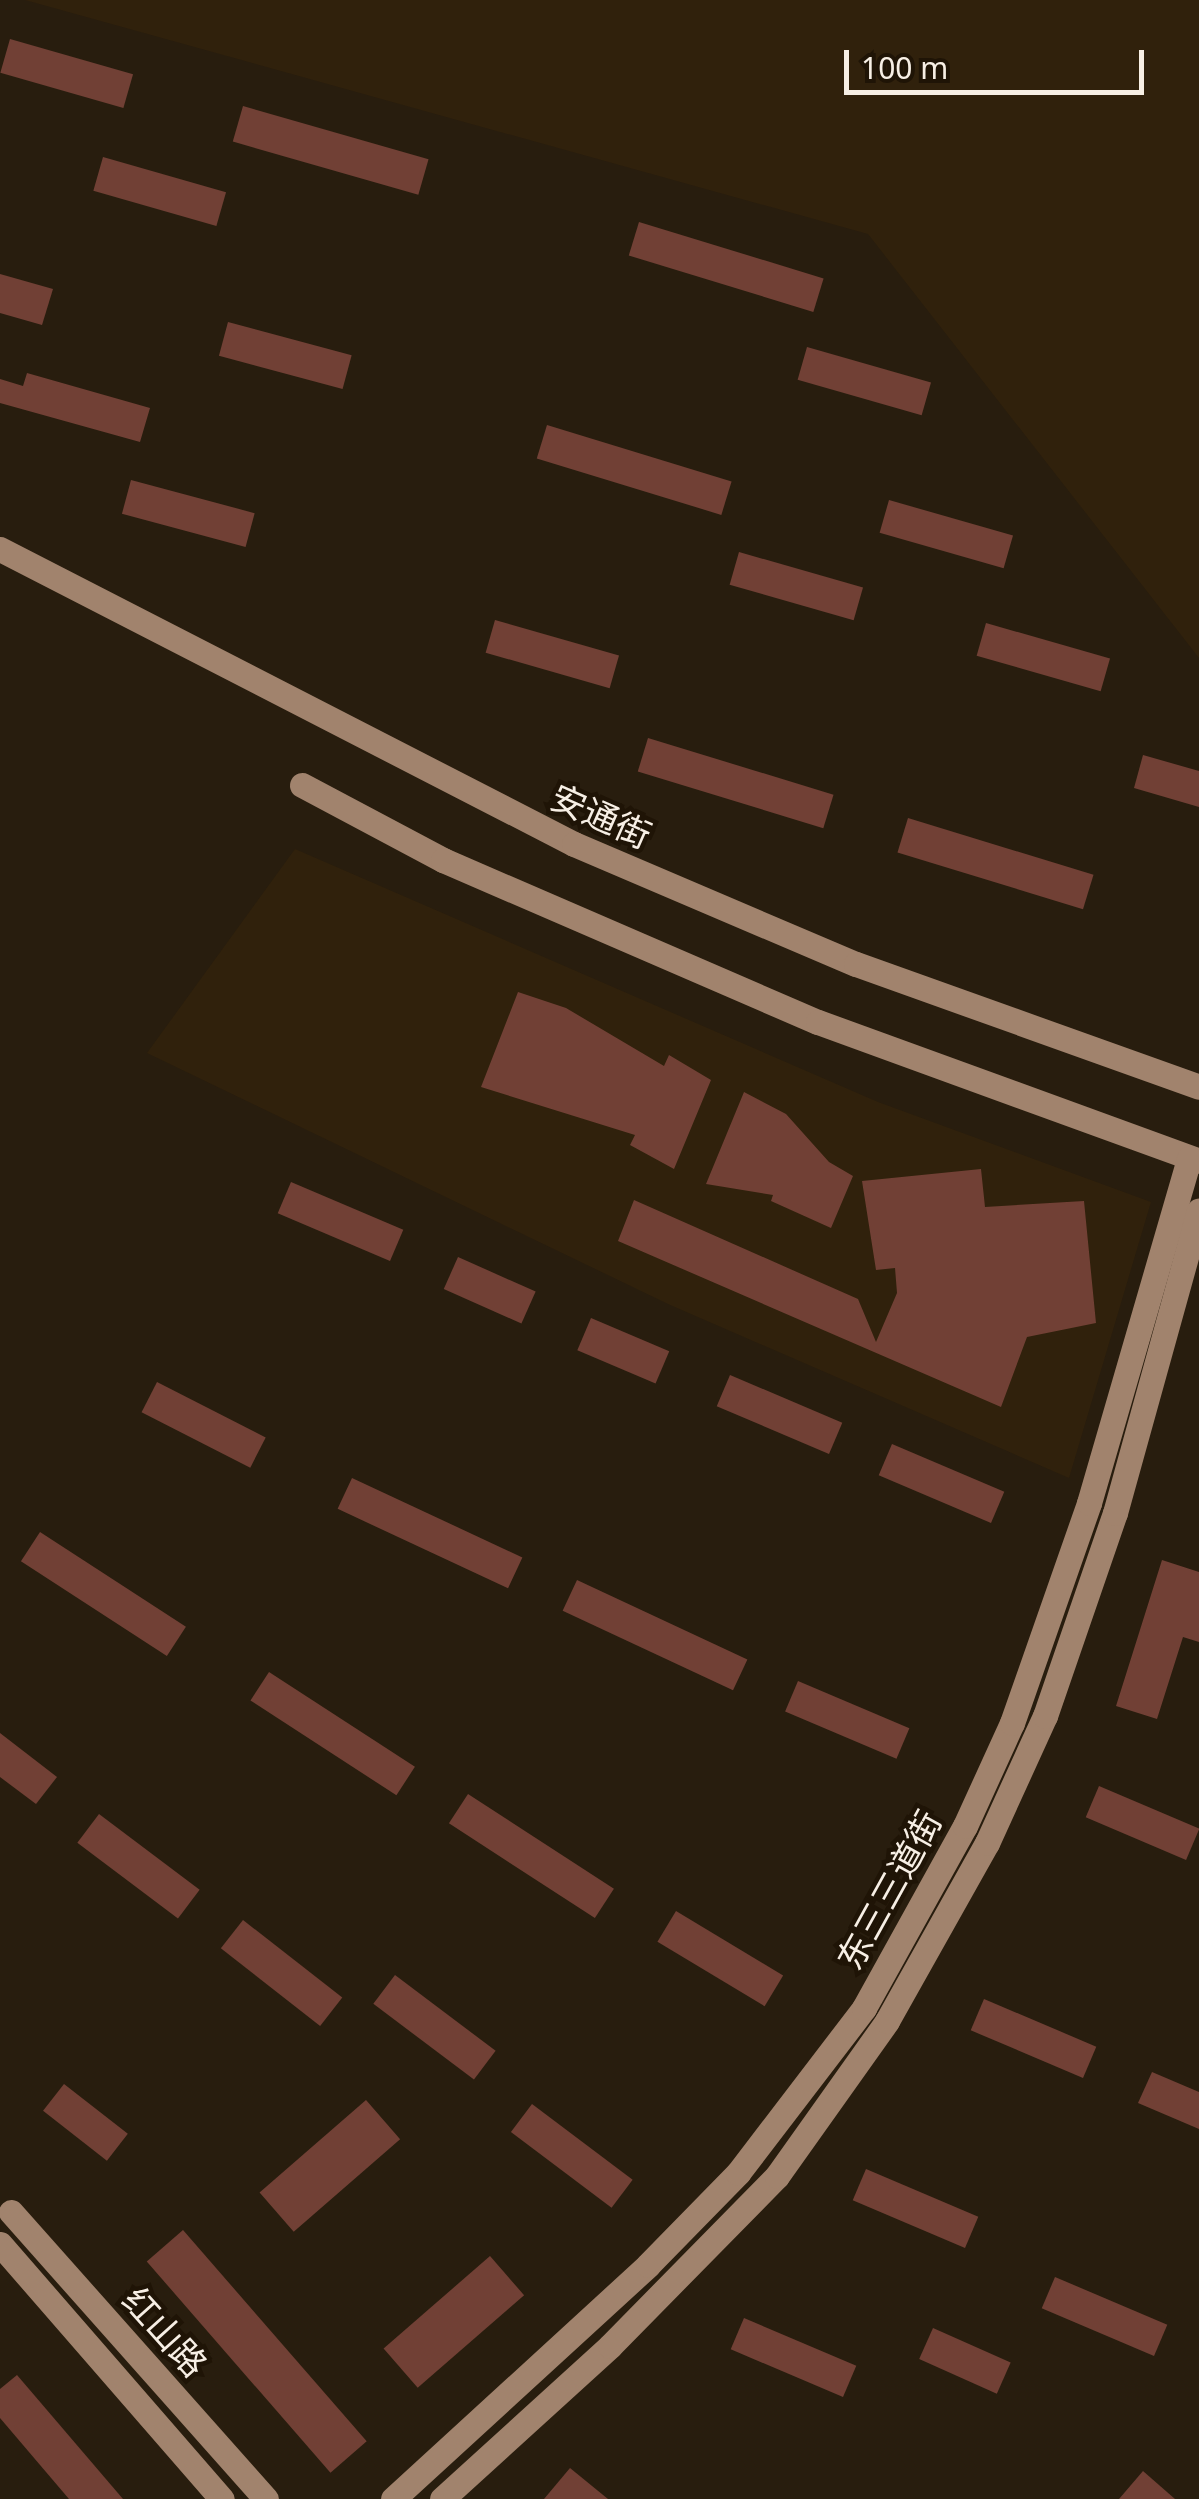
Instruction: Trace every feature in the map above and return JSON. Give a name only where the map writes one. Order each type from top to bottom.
[{"type":"main road","name":"安通街","points":[[0,549],[574,844],[856,964],[1199,1087]]},
{"type":"main road","points":[[302,785],[459,868],[818,1022],[1194,1160]]},
{"type":"main road","name":"东三三道街","points":[[392,2499],[648,2265],[738,2173],[864,2008],[965,1826],[1018,1705],[1088,1502],[1194,1160]]},
{"type":"main road","name":"东三三道街","points":[[442,2499],[610,2346],[765,2189],[887,2021],[986,1843],[1046,1716],[1114,1513],[1199,1210]]},
{"type":"main road","name":"红山路","points":[[12,2212],[266,2499]]},
{"type":"main road","name":"红山路","points":[[0,2244],[222,2499]]},
{"type":"shaded area","points":[[25,0],[1199,0],[1199,658],[868,234]]},
{"type":"shaded area","points":[[295,849],[878,1102],[1151,1202],[1069,1478],[668,1304],[147,1053]]},
{"type":"building","points":[[10,39],[133,74],[123,108],[0,73]]},
{"type":"building","points":[[243,106],[429,159],[418,195],[233,142]]},
{"type":"building","points":[[103,157],[226,192],[216,226],[93,191]]},
{"type":"building","points":[[639,222],[824,278],[813,312],[629,255]]},
{"type":"building","points":[[0,274],[53,289],[42,325],[0,313]]},
{"type":"building","points":[[228,322],[352,355],[343,389],[219,356]]},
{"type":"building","points":[[807,347],[931,383],[922,415],[798,380]]},
{"type":"building","points":[[27,373],[150,408],[140,442],[0,403],[0,379],[23,386]]},
{"type":"building","points":[[547,425],[732,481],[721,515],[537,458]]},
{"type":"building","points":[[131,480],[255,513],[246,547],[122,514]]},
{"type":"building","points":[[889,500],[1013,536],[1004,568],[880,533]]},
{"type":"building","points":[[739,552],[863,588],[854,620],[730,585]]},
{"type":"building","points":[[495,620],[619,656],[610,688],[486,653]]},
{"type":"building","points":[[986,623],[1110,659],[1101,691],[977,656]]},
{"type":"building","points":[[648,738],[834,795],[823,828],[638,771]]},
{"type":"building","points":[[1143,755],[1199,771],[1199,807],[1134,788]]},
{"type":"building","points":[[908,818],[1094,875],[1083,909],[897,852]]},
{"type":"building","points":[[518,992],[566,1008],[664,1066],[669,1055],[711,1080],[674,1169],[630,1145],[635,1135],[481,1087]]},
{"type":"building","points":[[744,1092],[786,1114],[829,1162],[853,1176],[831,1228],[771,1201],[773,1195],[706,1184]]},
{"type":"building","points":[[981,1169],[985,1207],[1084,1201],[1096,1323],[1027,1337],[1001,1407],[618,1241],[634,1200],[858,1299],[876,1342],[897,1293],[895,1268],[876,1270],[862,1181]]},
{"type":"building","points":[[291,1182],[403,1230],[390,1261],[278,1213]]},
{"type":"building","points":[[458,1257],[536,1292],[521,1324],[444,1289]]},
{"type":"building","points":[[591,1318],[669,1351],[656,1383],[577,1350]]},
{"type":"building","points":[[730,1375],[842,1423],[829,1454],[717,1406]]},
{"type":"building","points":[[157,1382],[266,1437],[250,1468],[142,1412]]},
{"type":"building","points":[[892,1444],[1004,1492],[991,1523],[879,1475]]},
{"type":"building","points":[[352,1478],[522,1557],[508,1588],[338,1509]]},
{"type":"building","points":[[40,1532],[186,1627],[167,1656],[21,1561]]},
{"type":"building","points":[[1162,1560],[1199,1572],[1199,1642],[1183,1637],[1157,1719],[1116,1706]]},
{"type":"building","points":[[577,1580],[747,1659],[733,1690],[563,1611]]},
{"type":"building","points":[[269,1672],[415,1767],[396,1795],[250,1701]]},
{"type":"building","points":[[798,1681],[909,1728],[896,1759],[785,1711]]},
{"type":"building","points":[[0,1733],[57,1777],[36,1804],[0,1777]]},
{"type":"building","points":[[1099,1786],[1199,1828],[1186,1860],[1086,1817]]},
{"type":"building","points":[[468,1794],[614,1889],[595,1918],[449,1823]]},
{"type":"building","points":[[99,1814],[200,1890],[178,1919],[77,1843]]},
{"type":"building","points":[[676,1911],[783,1975],[765,2006],[657,1942]]},
{"type":"building","points":[[243,1920],[342,1998],[320,2026],[221,1948]]},
{"type":"building","points":[[395,1975],[496,2051],[474,2080],[373,2004]]},
{"type":"building","points":[[984,1999],[1096,2047],[1083,2078],[971,2030]]},
{"type":"building","points":[[1152,2072],[1199,2092],[1199,2129],[1138,2103]]},
{"type":"building","points":[[64,2084],[128,2134],[107,2161],[43,2111]]},
{"type":"building","points":[[366,2100],[400,2139],[294,2232],[260,2193]]},
{"type":"building","points":[[532,2104],[633,2180],[612,2208],[511,2132]]},
{"type":"building","points":[[866,2169],[978,2217],[965,2248],[853,2200]]},
{"type":"building","points":[[183,2230],[367,2441],[330,2473],[147,2261]]},
{"type":"building","points":[[490,2256],[524,2295],[418,2388],[384,2349]]},
{"type":"building","points":[[1055,2277],[1167,2325],[1154,2356],[1042,2308]]},
{"type":"building","points":[[744,2318],[856,2366],[843,2397],[731,2349]]},
{"type":"building","points":[[933,2328],[1011,2363],[997,2394],[919,2359]]},
{"type":"building","points":[[17,2375],[123,2499],[69,2499],[0,2418],[0,2389]]},
{"type":"building","points":[[570,2468],[608,2499],[544,2499]]},
{"type":"building","points":[[1143,2471],[1175,2499],[1119,2499]]}]
